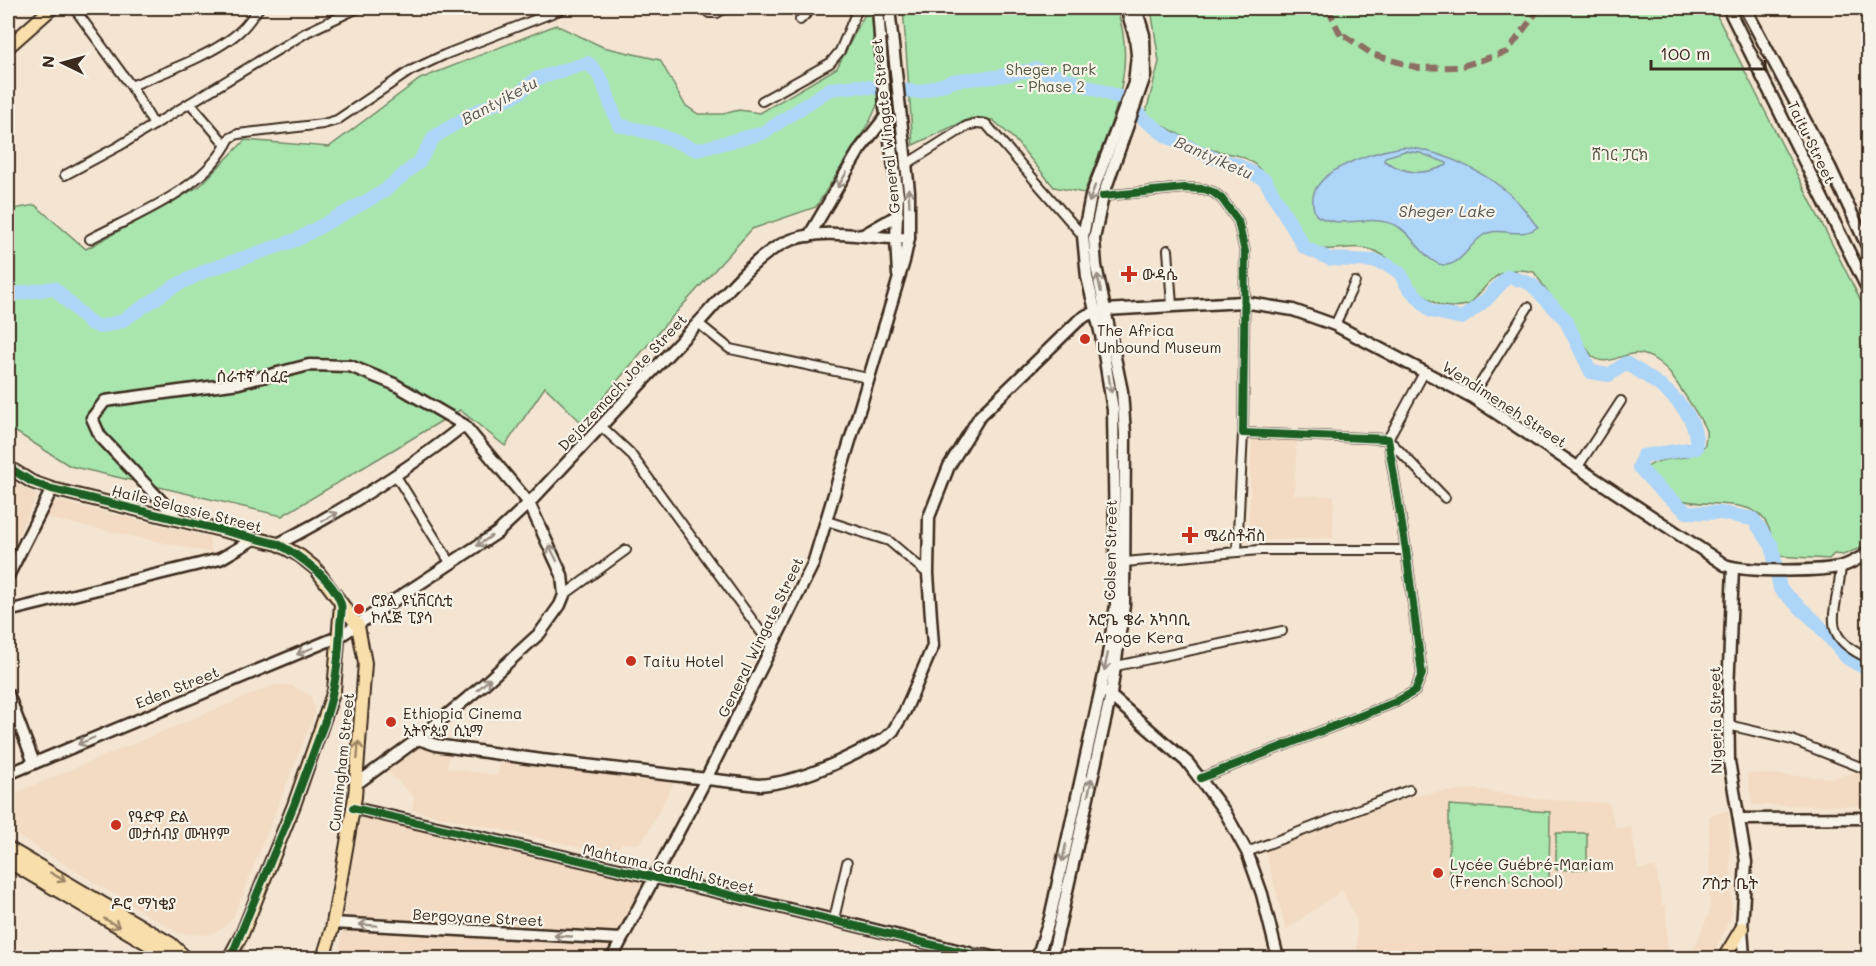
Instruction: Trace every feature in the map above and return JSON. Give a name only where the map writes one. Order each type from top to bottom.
[{"type":"main road","points":[[8,47],[52,8]]},
{"type":"main road","name":"General Wingate Street","points":[[612,958],[705,781],[813,564],[904,261],[909,238],[909,191],[898,105],[878,8]]},
{"type":"main road","name":"General Wingate Street","points":[[889,8],[886,111],[898,187],[896,239],[898,275]]},
{"type":"main road","points":[[1126,8],[1134,30],[1137,55],[1135,95]]},
{"type":"main road","points":[[1037,958],[1050,918],[1106,692],[1120,605],[1115,430],[1100,310],[1087,277],[1083,236],[1091,196],[1118,140],[1144,76],[1146,54],[1136,8]]},
{"type":"main road","name":"Taitu Street","points":[[1728,8],[1850,252],[1864,272],[1869,290]]},
{"type":"main road","name":"Taitu Street","points":[[1745,8],[1867,245]]},
{"type":"main road","points":[[809,236],[860,149],[886,111]]},
{"type":"main road","name":"Colsen Street","points":[[1052,958],[1106,692],[1116,666],[1125,562],[1125,434],[1122,391],[1100,310],[1094,239],[1118,140]]},
{"type":"main road","points":[[1819,190],[1836,182]]},
{"type":"main road","points":[[1830,211],[1847,203]]},
{"type":"main road","points":[[863,235],[897,215]]},
{"type":"main road","name":"Dejazemach Jote Street","points":[[358,626],[497,533],[529,503],[698,323],[760,260],[781,244],[809,236],[863,235],[896,239],[909,238]]},
{"type":"main road","points":[[1850,252],[1867,245]]},
{"type":"main road","name":"Wendimeneh Street","points":[[1100,310],[1243,302],[1293,310],[1335,325],[1472,397],[1696,548],[1733,568],[1791,569],[1841,566],[1869,554]]},
{"type":"main road","points":[[418,739],[448,746],[705,781],[772,784],[857,753],[884,739],[893,730],[909,702],[933,646],[928,574],[929,518],[942,483],[960,446],[980,416],[1078,321],[1100,310]]},
{"type":"main road","points":[[179,520],[100,436],[92,418],[105,401],[239,383],[309,364],[350,366],[394,384],[464,425],[529,503],[558,561],[564,595],[540,633],[525,648],[418,739],[356,785]]},
{"type":"main road","points":[[278,544],[363,498],[464,425]]},
{"type":"main road","name":"Haile Selassie Street","points":[[8,467],[32,482],[52,489],[278,544],[300,556],[316,569],[341,604]]},
{"type":"main road","points":[[8,576],[52,489]]},
{"type":"main road","points":[[8,611],[219,559],[254,539]]},
{"type":"main road","name":"Nigeria Street","points":[[1733,568],[1729,762],[1746,862],[1742,928],[1744,958]]},
{"type":"main road","points":[[229,958],[289,817],[326,717],[334,691],[341,604]]},
{"type":"main road","name":"Cunningham Street","points":[[324,958],[333,926],[356,785],[365,663],[358,626],[341,604]]},
{"type":"main road","name":"Eden Street","points":[[8,774],[340,636],[358,626]]},
{"type":"main road","points":[[1106,692],[1202,778],[1225,812],[1247,852],[1262,894],[1278,958]]},
{"type":"main road","points":[[8,694],[34,764]]},
{"type":"main road","name":"Mahtama Gandhi Street","points":[[352,808],[834,919],[975,957],[985,955],[994,958]]},
{"type":"main road","points":[[1740,819],[1869,818]]},
{"type":"main road","points":[[8,848],[171,944],[186,958]]},
{"type":"main road","points":[[8,861],[171,958]]},
{"type":"main road","name":"Cunningham Street","points":[[333,926],[333,958]]},
{"type":"main road","name":"Bergoyane Street","points":[[333,926],[621,939]]},
{"type":"main road","points":[[1724,958],[1742,928]]},
{"type":"main road","name":"Nigeria Street","points":[[1736,958],[1742,942]]},
{"type":"street","points":[[74,8],[131,86],[154,125]]},
{"type":"street","points":[[131,86],[177,67],[222,43],[241,31],[259,8]]},
{"type":"street","points":[[65,175],[154,125],[346,10],[358,8]]},
{"type":"street","points":[[90,239],[192,183],[209,170],[230,138],[238,134],[337,120],[410,71],[444,55],[565,8]]},
{"type":"street","points":[[709,13],[717,13],[725,8]]},
{"type":"street","points":[[800,20],[812,8]]},
{"type":"street","points":[[762,101],[830,63],[840,51],[858,8]]},
{"type":"street","points":[[190,103],[226,145]]},
{"type":"street","points":[[905,165],[967,126],[986,124],[1083,236]]},
{"type":"street","points":[[1103,196],[1184,188],[1213,192],[1235,215],[1244,239],[1243,433],[1237,552]]},
{"type":"street","points":[[1168,250],[1172,305]]},
{"type":"street","points":[[1335,325],[1355,282]]},
{"type":"street","points":[[1472,397],[1528,307]]},
{"type":"street","points":[[698,323],[730,349],[868,378]]},
{"type":"street","points":[[1202,778],[1369,713],[1415,692],[1422,674],[1406,550],[1388,439],[1425,371]]},
{"type":"street","points":[[1576,468],[1621,401]]},
{"type":"street","points":[[601,426],[630,453],[772,647]]},
{"type":"street","points":[[1243,433],[1388,439],[1445,498]]},
{"type":"street","points":[[396,476],[451,564]]},
{"type":"street","points":[[827,521],[889,541],[928,574]]},
{"type":"street","points":[[564,595],[626,550]]},
{"type":"street","points":[[1125,562],[1259,550],[1406,550]]},
{"type":"street","points":[[1841,566],[1833,627],[1838,639],[1846,646],[1869,658]]},
{"type":"street","points":[[1116,666],[1282,631]]},
{"type":"street","points":[[1728,725],[1792,740],[1869,770]]},
{"type":"street","points":[[1247,852],[1409,790]]},
{"type":"street","points":[[834,919],[847,863]]},
{"type":"shaded area","points":[[1252,436],[1297,440],[1294,495],[1334,496],[1333,538],[1248,541]]},
{"type":"shaded area","points":[[8,479],[37,495],[8,558]]},
{"type":"shaded area","points":[[54,500],[209,537],[212,553],[46,518]]},
{"type":"shaded area","points":[[274,685],[291,685],[311,696],[315,713],[233,918],[222,929],[208,935],[178,933],[8,830],[8,796]]},
{"type":"shaded area","points":[[420,745],[450,751],[447,768],[497,775],[501,758],[674,783],[647,834],[638,844],[622,843],[614,855],[412,810],[414,797],[387,771]]},
{"type":"shaded area","points":[[1868,770],[1868,806],[1752,805],[1747,773],[1832,778]]},
{"type":"shaded area","name":"Lycée Guébré-Mariam (French School)","points":[[1478,789],[1536,799],[1609,803],[1616,829],[1631,826],[1638,869],[1656,867],[1662,905],[1666,906],[1668,958],[1357,958],[1357,921],[1342,890],[1286,930],[1265,850],[1394,800],[1436,792]]},
{"type":"shaded area","points":[[355,808],[646,878],[621,934],[344,917]]},
{"type":"shaded area","points":[[1729,810],[1732,914],[1712,958],[1690,958],[1710,910],[1709,816]]},
{"type":"shaded area","points":[[343,923],[618,939],[608,958],[339,958]]},
{"type":"green space","name":"Sheger Park - Phase 2","points":[[903,8],[1116,8],[1123,31],[1125,55],[1123,78],[1118,102],[1084,193],[1054,187],[1014,139],[993,120],[971,118],[913,145]]},
{"type":"green space","name":"ሸገር ፓርክ","points":[[1151,8],[1713,8],[1868,315],[1868,545],[1843,555],[1834,554],[1829,559],[1777,556],[1768,526],[1762,517],[1751,509],[1700,503],[1666,495],[1654,484],[1647,467],[1662,460],[1691,455],[1705,445],[1706,431],[1700,419],[1668,371],[1654,359],[1630,354],[1604,361],[1592,356],[1534,272],[1512,270],[1504,272],[1490,281],[1470,304],[1453,307],[1440,305],[1429,299],[1390,260],[1377,252],[1359,248],[1323,249],[1306,243],[1292,227],[1269,182],[1248,159],[1206,148],[1145,116],[1159,62]]},
{"type":"green space","points":[[866,12],[874,13],[878,103],[870,121],[816,207],[752,229],[662,328],[582,423],[545,387],[505,446],[460,410],[282,516],[70,466],[8,427],[8,210],[35,205],[86,249],[200,186],[245,140],[329,147],[420,79],[556,25],[603,47],[660,60],[685,105],[698,114],[723,114],[739,110],[760,113],[837,68]]},
{"type":"green space","points":[[1449,805],[1550,812],[1549,880],[1449,882]]},
{"type":"green space","points":[[1556,833],[1587,833],[1587,869],[1556,870]]},
{"type":"water","name":"Sheger Lake","points":[[1403,147],[1419,149],[1469,167],[1513,197],[1538,227],[1523,233],[1489,233],[1478,239],[1457,261],[1447,265],[1433,261],[1402,229],[1395,225],[1375,221],[1335,222],[1316,215],[1313,200],[1317,187],[1327,176],[1340,167]],"holes":[[[1405,151],[1420,153],[1447,163],[1447,165],[1430,171],[1415,172],[1400,169],[1384,161],[1385,157]]]},
{"type":"waterway","name":"Bantyiketu","points":[[8,295],[54,288],[90,323],[100,327],[122,321],[173,287],[205,271],[296,240],[383,192],[419,162],[434,137],[475,112],[518,94],[536,79],[588,63],[600,77],[619,125],[660,135],[697,150],[763,133],[830,89],[857,86],[920,92],[957,80],[995,77],[1036,69],[1122,98],[1145,120],[1168,137],[1211,157],[1238,165],[1265,180],[1304,247],[1330,259],[1375,261],[1388,265],[1400,273],[1408,287],[1431,311],[1462,318],[1486,300],[1508,276],[1531,284],[1565,319],[1591,372],[1609,375],[1626,363],[1650,378],[1684,409],[1691,421],[1696,448],[1643,456],[1639,467],[1659,489],[1687,512],[1721,513],[1753,519],[1772,546],[1780,589],[1816,622],[1847,658],[1868,670]]},
{"type":"marked path","points":[[1328,8],[1342,38],[1345,36],[1372,54],[1418,68],[1459,67],[1507,52],[1539,9],[1532,11],[1525,8]]},
{"type":"cycle path","points":[[1103,196],[1184,188],[1204,189],[1222,199],[1238,221],[1245,252],[1243,433],[1388,439],[1406,550],[1422,674],[1415,691],[1396,702],[1201,778]]},
{"type":"cycle path","points":[[8,467],[32,482],[52,489],[278,544],[305,561],[324,577],[342,606],[336,672],[326,717]]},
{"type":"cycle path","points":[[233,952],[294,805],[325,721]]},
{"type":"cycle path","points":[[353,808],[726,894],[974,955]]},
{"type":"place","name":"ውዳሴ","points":[[1129,274]]},
{"type":"place","name":"The Africa Unbound Museum","points":[[1085,339]]},
{"type":"place","name":"ሜሪስቶቭስ","points":[[1190,535]]},
{"type":"place","name":"ሮያል ዩኒቨርሲቲ ኮሌጅ ፒያሳ","points":[[359,609]]},
{"type":"place","name":"Taitu Hotel","points":[[631,661]]},
{"type":"place","name":"Ethiopia Cinema ኢትዮጲያ ሲኒማ","points":[[391,722]]},
{"type":"place","name":"የዓድዋ ድል መታሰብያ ሙዝየም","points":[[116,825]]},
{"type":"place","name":"Lycée Guébré-Mariam (French School)","points":[[1438,873]]},
{"type":"district","name":"ሰራተኛ ሰፈር","points":[[252,375]]},
{"type":"district","name":"አሮጌ ቄራ አካባቢ Aroge Kera","points":[[1139,627]]},
{"type":"district","name":"ፖስታ ቤት","points":[[1730,882]]},
{"type":"district","name":"ዶሮ ማነቂያ","points":[[144,902]]}]
